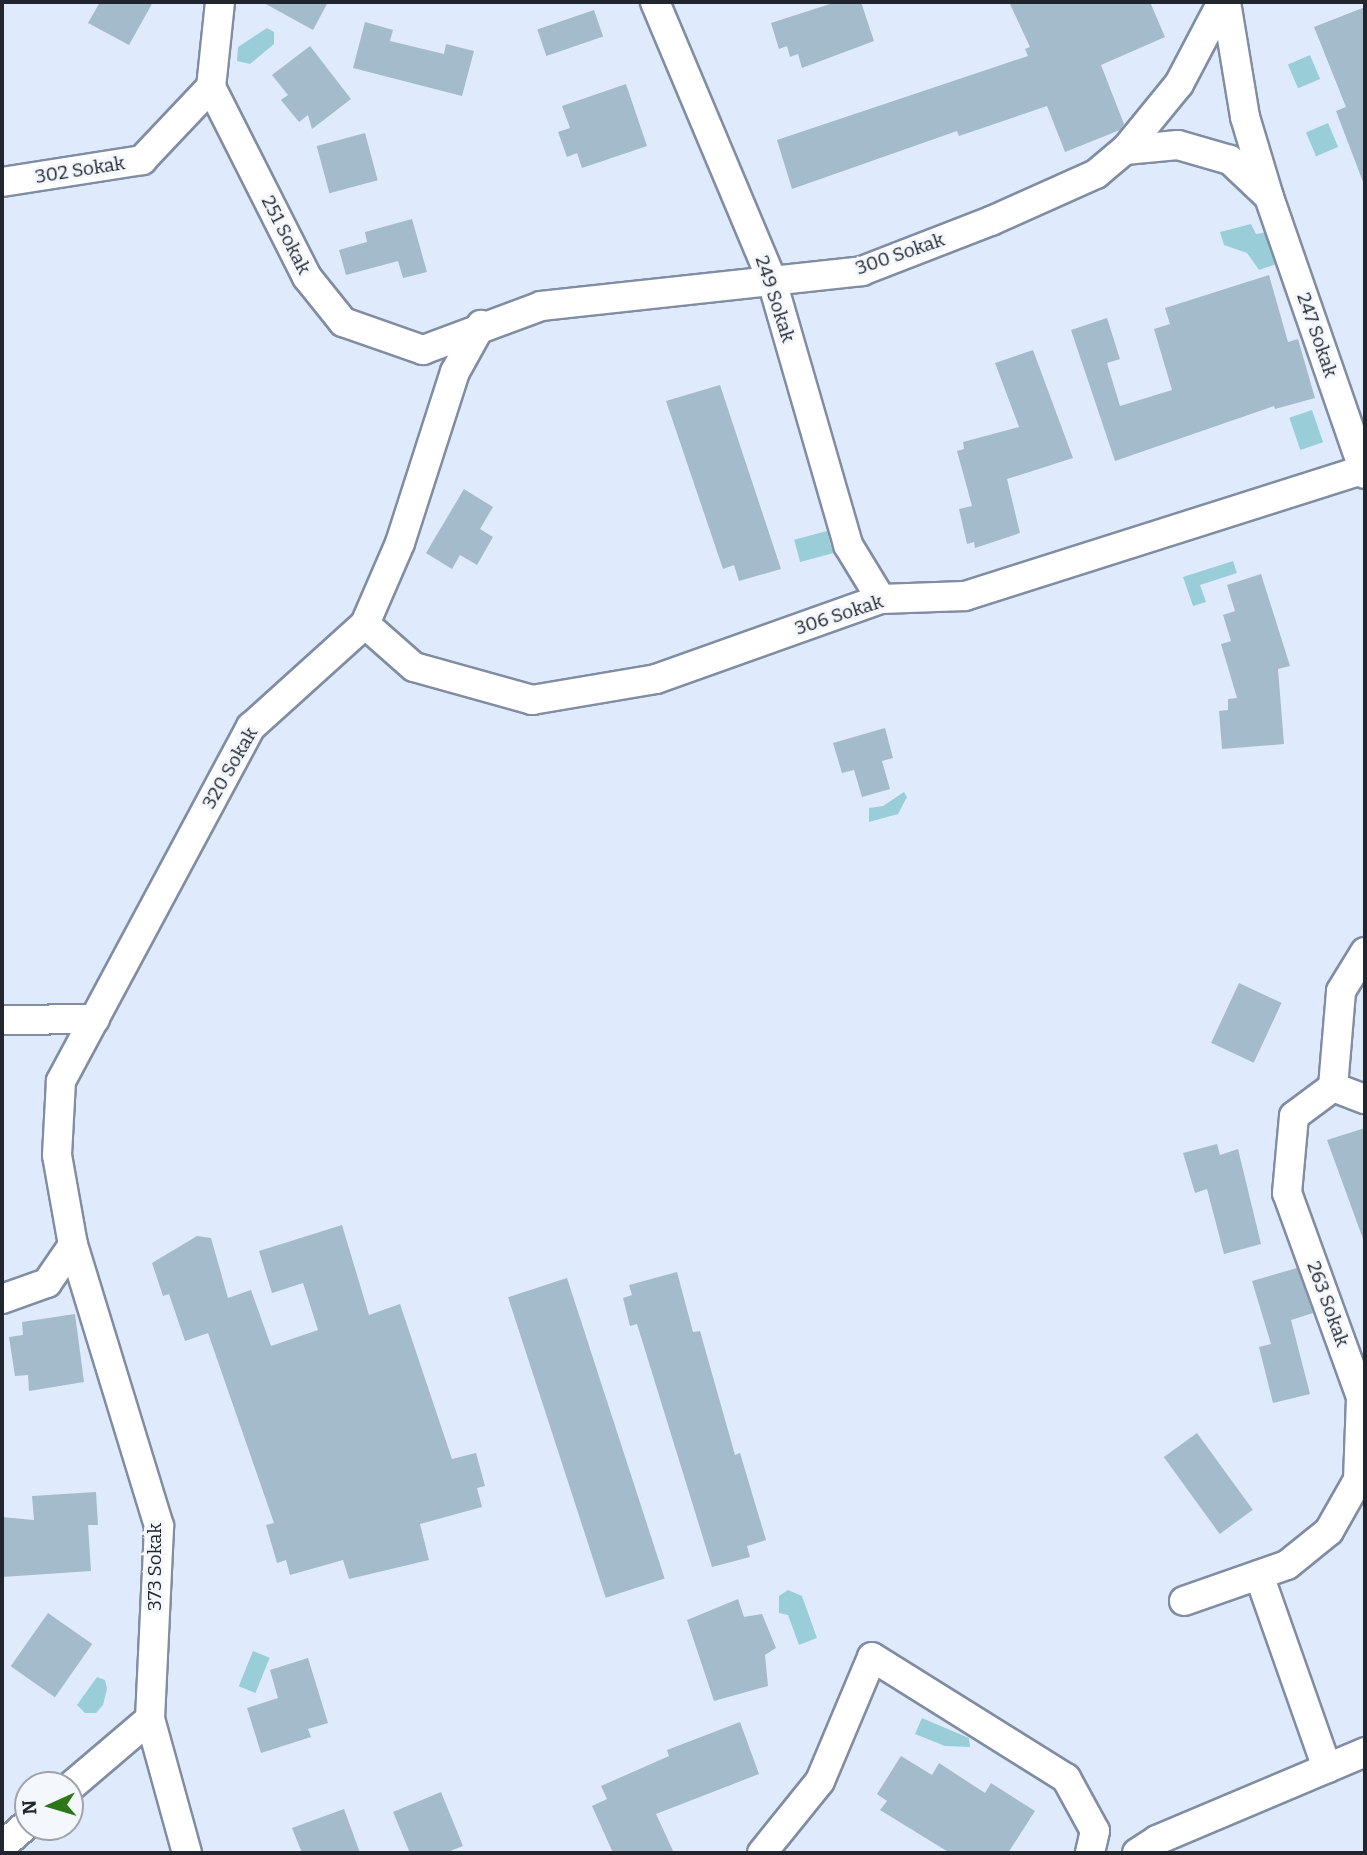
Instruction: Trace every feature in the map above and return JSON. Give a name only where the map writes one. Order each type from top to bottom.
[{"type":"street","points":[[211,87],[220,2]]},
{"type":"street","name":"249 Sokak","points":[[655,2],[772,281],[848,545],[881,599]]},
{"type":"street","name":"300 Sokak","points":[[481,325],[541,306],[862,271],[1096,174],[1125,150],[1179,84],[1224,2]]},
{"type":"street","name":"247 Sokak","points":[[1224,2],[1245,117],[1269,197],[1365,471]]},
{"type":"street","name":"302 Sokak","points":[[2,182],[142,160],[211,87]]},
{"type":"street","name":"251 Sokak","points":[[211,87],[307,277],[343,322],[423,350],[481,325]]},
{"type":"street","name":"247 Sokak","points":[[1125,150],[1178,145],[1230,160],[1269,197]]},
{"type":"street","name":"320 Sokak","points":[[73,1245],[57,1155],[61,1081],[251,727],[365,624],[400,543],[455,372],[481,325]]},
{"type":"street","name":"306 Sokak","points":[[365,624],[414,667],[532,700],[656,679],[881,599],[965,596],[1365,471]]},
{"type":"street","points":[[1365,952],[1341,991],[1333,1087],[1365,1099]]},
{"type":"street","points":[[2,1020],[94,1019]]},
{"type":"street","name":"263 Sokak","points":[[1184,1601],[1287,1565],[1329,1531],[1359,1480],[1361,1397],[1287,1193],[1294,1116],[1333,1087]]},
{"type":"street","points":[[2,1299],[47,1283],[73,1245]]},
{"type":"street","name":"373 Sokak","points":[[73,1245],[159,1527],[150,1719],[187,1853]]},
{"type":"street","points":[[1259,1575],[1327,1768]]},
{"type":"street","points":[[762,1853],[820,1781],[872,1657],[1066,1779],[1095,1831],[1090,1853]]},
{"type":"street","points":[[84,1775],[150,1719]]},
{"type":"street","points":[[1137,1853],[1157,1840],[1365,1752]]},
{"type":"shaded area","points":[[267,28],[274,32],[274,44],[250,64],[237,61],[238,47]]},
{"type":"shaded area","points":[[1310,55],[1320,79],[1298,88],[1288,64]]},
{"type":"shaded area","points":[[1328,123],[1338,147],[1316,156],[1306,132]]},
{"type":"shaded area","points":[[1251,224],[1256,234],[1268,232],[1279,263],[1259,270],[1247,253],[1224,245],[1220,232]]},
{"type":"shaded area","points":[[1312,410],[1323,442],[1300,450],[1289,418]]},
{"type":"shaded area","points":[[827,531],[833,553],[800,562],[794,540]]},
{"type":"shaded area","points":[[1233,561],[1237,573],[1200,585],[1206,602],[1193,606],[1183,577]]},
{"type":"shaded area","points":[[904,792],[907,797],[898,814],[869,822],[869,808],[883,806]]},
{"type":"shaded area","points":[[788,1590],[802,1596],[817,1638],[799,1645],[788,1615],[779,1613],[779,1596]]},
{"type":"shaded area","points":[[253,1651],[270,1658],[255,1693],[239,1686]]},
{"type":"shaded area","points":[[97,1677],[105,1680],[107,1689],[103,1705],[96,1713],[85,1713],[77,1705]]},
{"type":"shaded area","points":[[922,1718],[969,1738],[970,1747],[945,1746],[915,1734]]},
{"type":"building","points":[[100,2],[153,2],[129,45],[88,23]]},
{"type":"building","points":[[262,2],[328,2],[313,30]]},
{"type":"building","points":[[836,2],[861,2],[874,41],[802,68],[798,54],[790,57],[787,46],[779,49],[771,23]]},
{"type":"building","points":[[1009,2],[1150,2],[1165,37],[1101,65],[1124,124],[1120,130],[1065,152],[1047,106],[959,136],[957,131],[792,189],[777,140],[1028,56],[1025,49],[1030,47]]},
{"type":"building","points":[[1365,7],[1363,182],[1336,111],[1346,107],[1314,27]]},
{"type":"building","points":[[594,10],[603,36],[546,56],[537,30]]},
{"type":"building","points":[[365,22],[393,30],[390,41],[444,54],[446,44],[474,51],[462,96],[353,68]]},
{"type":"building","points":[[310,46],[351,99],[312,129],[308,115],[299,122],[281,100],[288,95],[272,75]]},
{"type":"building","points":[[626,84],[647,146],[582,168],[577,153],[567,157],[558,132],[570,128],[562,106]]},
{"type":"building","points":[[365,133],[378,180],[329,193],[317,146]]},
{"type":"building","points":[[412,219],[427,272],[403,278],[398,261],[346,275],[339,250],[367,242],[365,232]]},
{"type":"building","points":[[1269,275],[1288,342],[1298,339],[1315,398],[1275,409],[1274,406],[1115,461],[1071,330],[1107,318],[1120,359],[1107,363],[1120,406],[1172,390],[1154,329],[1170,324],[1165,308]]},
{"type":"building","points":[[1033,350],[1073,458],[1007,479],[1020,533],[975,548],[974,542],[967,544],[959,509],[972,506],[957,451],[964,449],[963,442],[1019,427],[995,363]]},
{"type":"building","points":[[720,385],[781,569],[739,581],[734,565],[723,569],[666,401]]},
{"type":"building","points":[[464,489],[493,507],[480,529],[493,537],[477,565],[460,555],[452,569],[426,553]]},
{"type":"building","points":[[1261,574],[1290,666],[1278,669],[1284,744],[1222,749],[1219,711],[1228,710],[1228,699],[1237,698],[1221,644],[1231,641],[1223,615],[1235,611],[1227,585]]},
{"type":"building","points":[[885,728],[893,758],[882,761],[890,789],[862,797],[854,770],[842,773],[833,743]]},
{"type":"building","points":[[1239,983],[1282,1003],[1254,1063],[1211,1043]]},
{"type":"building","points":[[1365,1128],[1365,1239],[1363,1239],[1327,1140]]},
{"type":"building","points":[[1217,1144],[1220,1155],[1238,1149],[1261,1244],[1224,1254],[1207,1189],[1195,1193],[1183,1153]]},
{"type":"building","points":[[342,1225],[369,1315],[400,1304],[452,1459],[476,1453],[485,1486],[477,1488],[482,1507],[420,1524],[429,1560],[349,1579],[343,1560],[290,1575],[286,1560],[277,1563],[266,1525],[274,1523],[208,1333],[185,1341],[169,1294],[163,1296],[152,1263],[197,1236],[211,1238],[228,1298],[251,1290],[271,1346],[318,1330],[303,1283],[272,1293],[259,1251]]},
{"type":"building","points":[[1297,1268],[1313,1313],[1291,1320],[1310,1394],[1273,1403],[1259,1347],[1271,1344],[1252,1281]]},
{"type":"building","points":[[677,1272],[693,1332],[700,1331],[735,1455],[740,1453],[766,1540],[747,1546],[750,1557],[712,1567],[637,1324],[630,1326],[623,1298],[632,1295],[629,1285]]},
{"type":"building","points":[[567,1278],[665,1579],[606,1598],[508,1297]]},
{"type":"building","points":[[75,1314],[84,1382],[29,1391],[28,1375],[15,1376],[9,1337],[23,1335],[22,1322]]},
{"type":"building","points":[[1197,1433],[1253,1510],[1220,1534],[1164,1457]]},
{"type":"building","points":[[96,1492],[98,1525],[88,1525],[91,1571],[2,1577],[2,1517],[34,1520],[32,1496]]},
{"type":"building","points":[[738,1599],[744,1617],[762,1614],[776,1648],[765,1655],[768,1686],[714,1701],[687,1620]]},
{"type":"building","points":[[48,1613],[92,1644],[55,1697],[11,1666]]},
{"type":"building","points":[[308,1658],[328,1723],[308,1729],[311,1737],[261,1753],[247,1708],[278,1698],[270,1670]]},
{"type":"building","points":[[740,1722],[759,1774],[656,1814],[674,1853],[613,1853],[592,1806],[607,1799],[601,1786],[669,1756],[667,1750]]},
{"type":"building","points":[[901,1756],[932,1775],[939,1763],[985,1793],[991,1783],[1035,1811],[1008,1853],[950,1853],[880,1810],[887,1801],[877,1794]]},
{"type":"building","points":[[441,1792],[463,1846],[445,1853],[410,1853],[393,1812]]},
{"type":"building","points":[[344,1809],[360,1853],[302,1853],[292,1828]]}]
